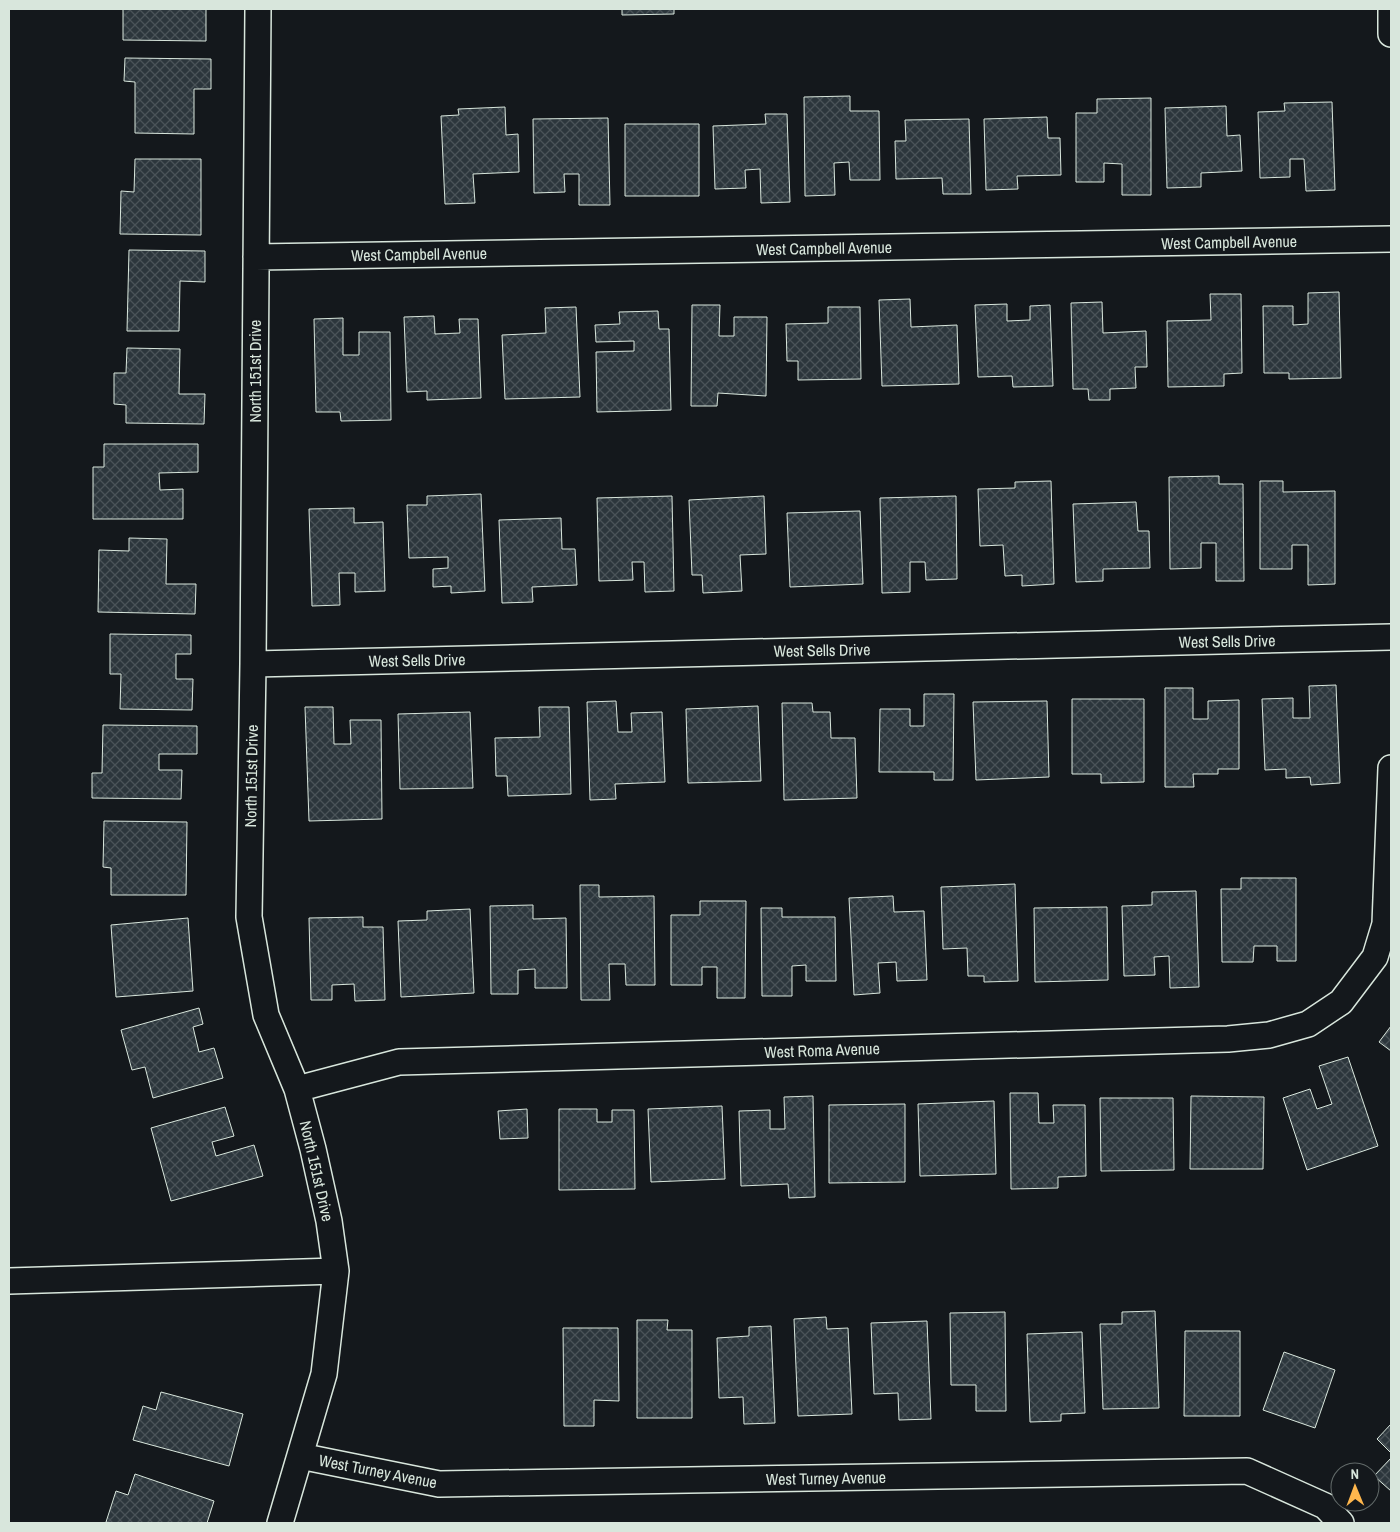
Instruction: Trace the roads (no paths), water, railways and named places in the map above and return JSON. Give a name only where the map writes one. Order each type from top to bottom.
[{"type":"street","name":"North 151st Drive","points":[[258,9],[249,917],[266,1015],[297,1088],[329,1221],[336,1271],[324,1374],[280,1523]]},
{"type":"street","points":[[1391,9],[1391,34]]},
{"type":"street","name":"West Campbell Avenue","points":[[256,257],[1391,239]]},
{"type":"street","name":"West Sells Drive","points":[[253,664],[1391,637]]},
{"type":"street","name":"West Roma Avenue","points":[[297,1088],[399,1062],[1236,1038],[1269,1035],[1308,1024],[1341,1002],[1375,957],[1385,924],[1391,768]]},
{"type":"street","points":[[9,1281],[336,1271]]},
{"type":"street","name":"West Turney Avenue","points":[[300,1456],[439,1484],[1247,1471],[1325,1506],[1341,1523]]}]
